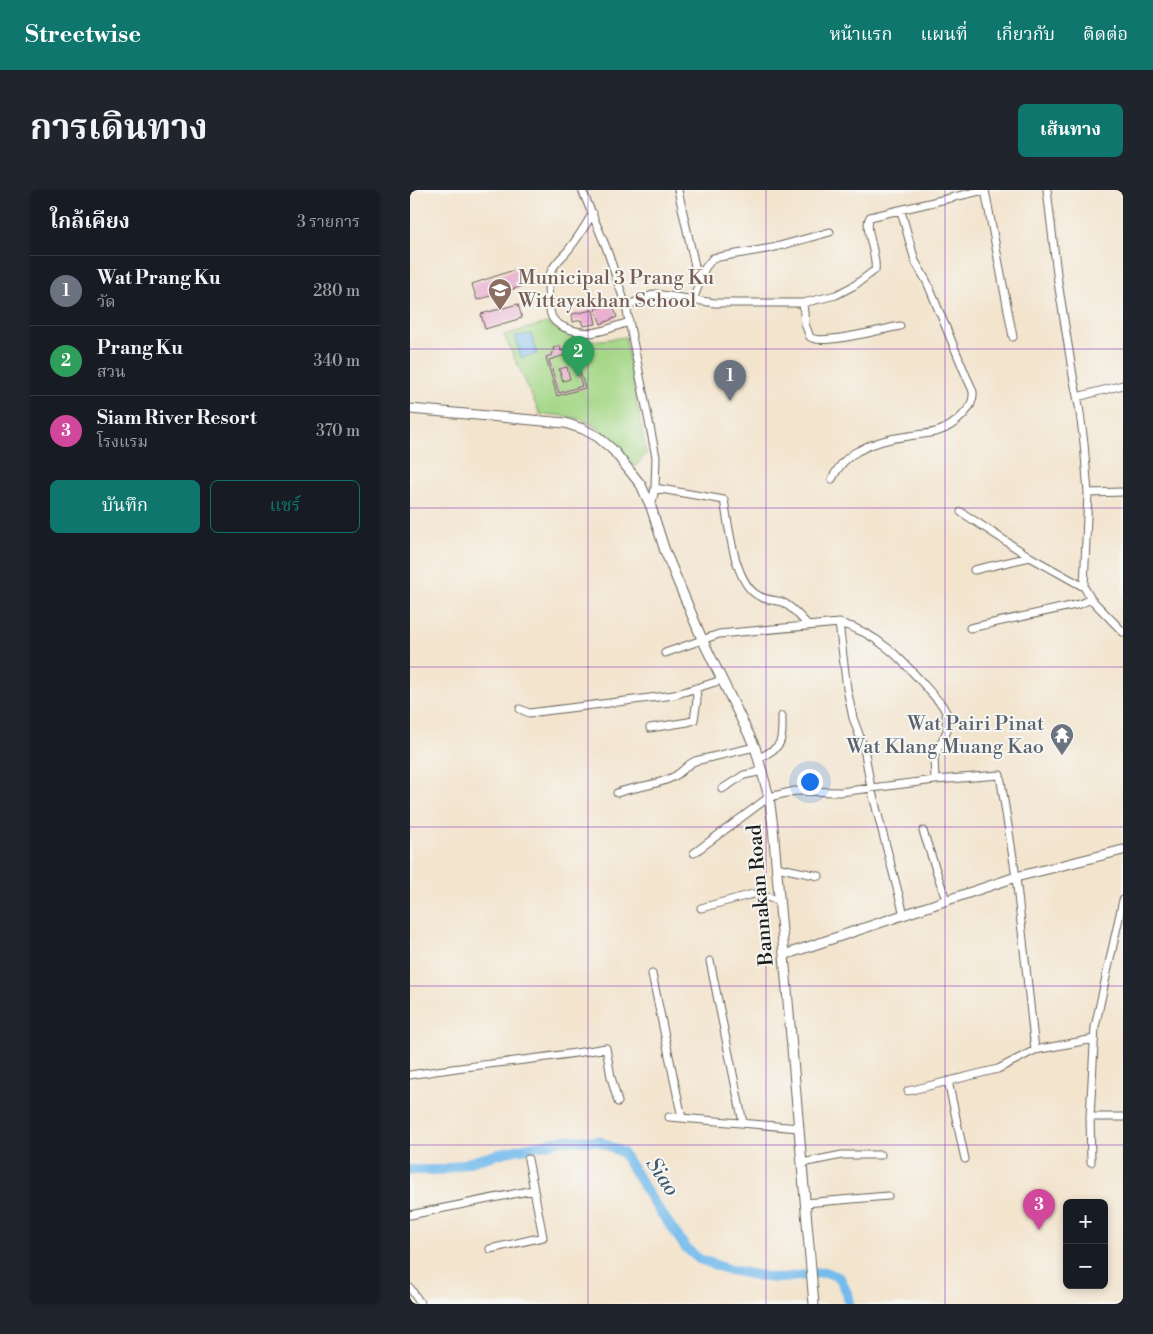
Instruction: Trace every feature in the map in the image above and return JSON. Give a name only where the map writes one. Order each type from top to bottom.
[{"type":"street","points":[[582,190],[593,213],[626,306],[656,457],[655,488],[651,506]]},
{"type":"street","points":[[678,190],[700,284]]},
{"type":"street","points":[[626,306],[655,294],[715,303],[803,303],[836,295],[855,285],[875,270],[867,220],[870,217],[985,190],[1012,337]]},
{"type":"street","points":[[1047,190],[1058,282],[1077,397],[1088,493],[1084,587]]},
{"type":"street","points":[[832,478],[848,457],[859,450],[897,438],[939,431],[953,424],[965,412],[972,396],[967,378],[927,282],[916,261],[901,211]]},
{"type":"street","points":[[593,213],[572,247],[551,270],[548,292],[551,318],[562,326],[584,334],[596,333],[629,322]]},
{"type":"street","points":[[694,300],[705,268],[713,258],[772,248],[830,232]]},
{"type":"street","points":[[803,303],[805,324],[812,339],[816,340],[848,337],[900,326]]},
{"type":"street","points":[[1077,397],[1123,385]]},
{"type":"street","name":"Bannakan Road","points":[[410,409],[565,423],[583,429],[598,437],[613,450],[641,486],[651,506],[665,551],[702,639],[756,747],[770,797],[814,1304]]},
{"type":"street","points":[[655,488],[724,500],[738,568],[749,590],[760,597],[784,603],[808,625]]},
{"type":"street","points":[[1088,493],[1123,492]]},
{"type":"street","points":[[961,512],[1030,557],[1084,587],[1091,598],[1123,632]]},
{"type":"street","points":[[974,570],[1030,557]]},
{"type":"street","points":[[970,628],[1080,604],[1091,598]]},
{"type":"street","points":[[839,622],[847,689],[864,748],[871,788],[904,915]]},
{"type":"street","points":[[665,653],[720,634],[839,622],[854,626],[887,646],[942,705],[946,712],[946,731],[934,757],[936,780]]},
{"type":"street","points":[[520,709],[529,713],[674,695],[722,680]]},
{"type":"street","points":[[650,728],[694,720],[697,700],[696,688]]},
{"type":"street","points":[[759,758],[779,745],[782,736],[782,716]]},
{"type":"street","points":[[617,793],[674,777],[687,765],[695,762],[756,747]]},
{"type":"street","points":[[722,789],[744,775],[763,770]]},
{"type":"street","points":[[694,854],[770,797],[795,791],[840,792],[936,780],[1000,775],[1016,877],[1035,1050]]},
{"type":"street","points":[[923,831],[946,900]]},
{"type":"street","points":[[784,955],[1016,877],[1123,850]]},
{"type":"street","points":[[776,867],[819,876]]},
{"type":"street","points":[[701,908],[753,894],[779,900]]},
{"type":"street","points":[[1092,1162],[1090,1117],[1094,1039],[1123,900]]},
{"type":"street","points":[[710,961],[744,1123]]},
{"type":"street","points":[[652,974],[682,1118]]},
{"type":"street","points":[[908,1091],[998,1068],[1035,1050],[1094,1039]]},
{"type":"street","points":[[410,1075],[476,1065],[565,1056],[606,1048],[618,1102]]},
{"type":"street","points":[[948,1081],[965,1159]]},
{"type":"street","points":[[669,1117],[799,1128]]},
{"type":"street","points":[[1090,1117],[1123,1117]]},
{"type":"street","points":[[802,1163],[842,1156],[881,1156]]},
{"type":"street","points":[[490,1249],[543,1237],[528,1159]]},
{"type":"street","points":[[410,1215],[533,1190]]},
{"type":"street","points":[[806,1203],[888,1196]]},
{"type":"street","points":[[410,1288],[421,1304]]},
{"type":"green space","points":[[547,323],[566,335],[584,340],[625,337],[646,454],[635,467],[609,437],[593,425],[571,417],[540,414],[504,335]]},
{"type":"water","points":[[531,334],[537,354],[521,358],[515,336]]},
{"type":"building","points":[[520,268],[526,285],[477,300],[472,284]]},
{"type":"building","points":[[612,302],[617,317],[601,324],[595,309]]},
{"type":"building","points":[[518,304],[522,318],[485,329],[481,314]]},
{"type":"building","points":[[593,310],[596,324],[583,326],[581,320],[573,322],[572,314]]},
{"type":"building","points":[[560,346],[561,351],[564,350],[565,352],[573,349],[585,388],[557,396],[546,357],[552,355],[551,353],[554,352],[553,348]],"holes":[[[572,353],[582,386],[559,393],[549,360]]]},
{"type":"building","points":[[567,367],[570,379],[563,381],[559,369]]},
{"type":"waterway","name":"Siao","points":[[410,1170],[442,1170],[506,1152],[565,1140],[599,1141],[623,1153],[652,1200],[686,1248],[699,1259],[730,1270],[772,1278],[826,1272],[840,1278],[847,1293],[849,1304]]},
{"type":"place","name":"Municipal 3 Prang Ku Wittayakhan School","points":[[500,311]]},
{"type":"place","name":"Prang Ku","points":[[578,377]]},
{"type":"place","name":"Wat Prang Ku","points":[[730,401]]},
{"type":"place","name":"Wat Pairi Pinat Wat Klang Muang Kao","points":[[1062,756]]},
{"type":"place","name":"Siam River Resort","points":[[1039,1230]]}]
